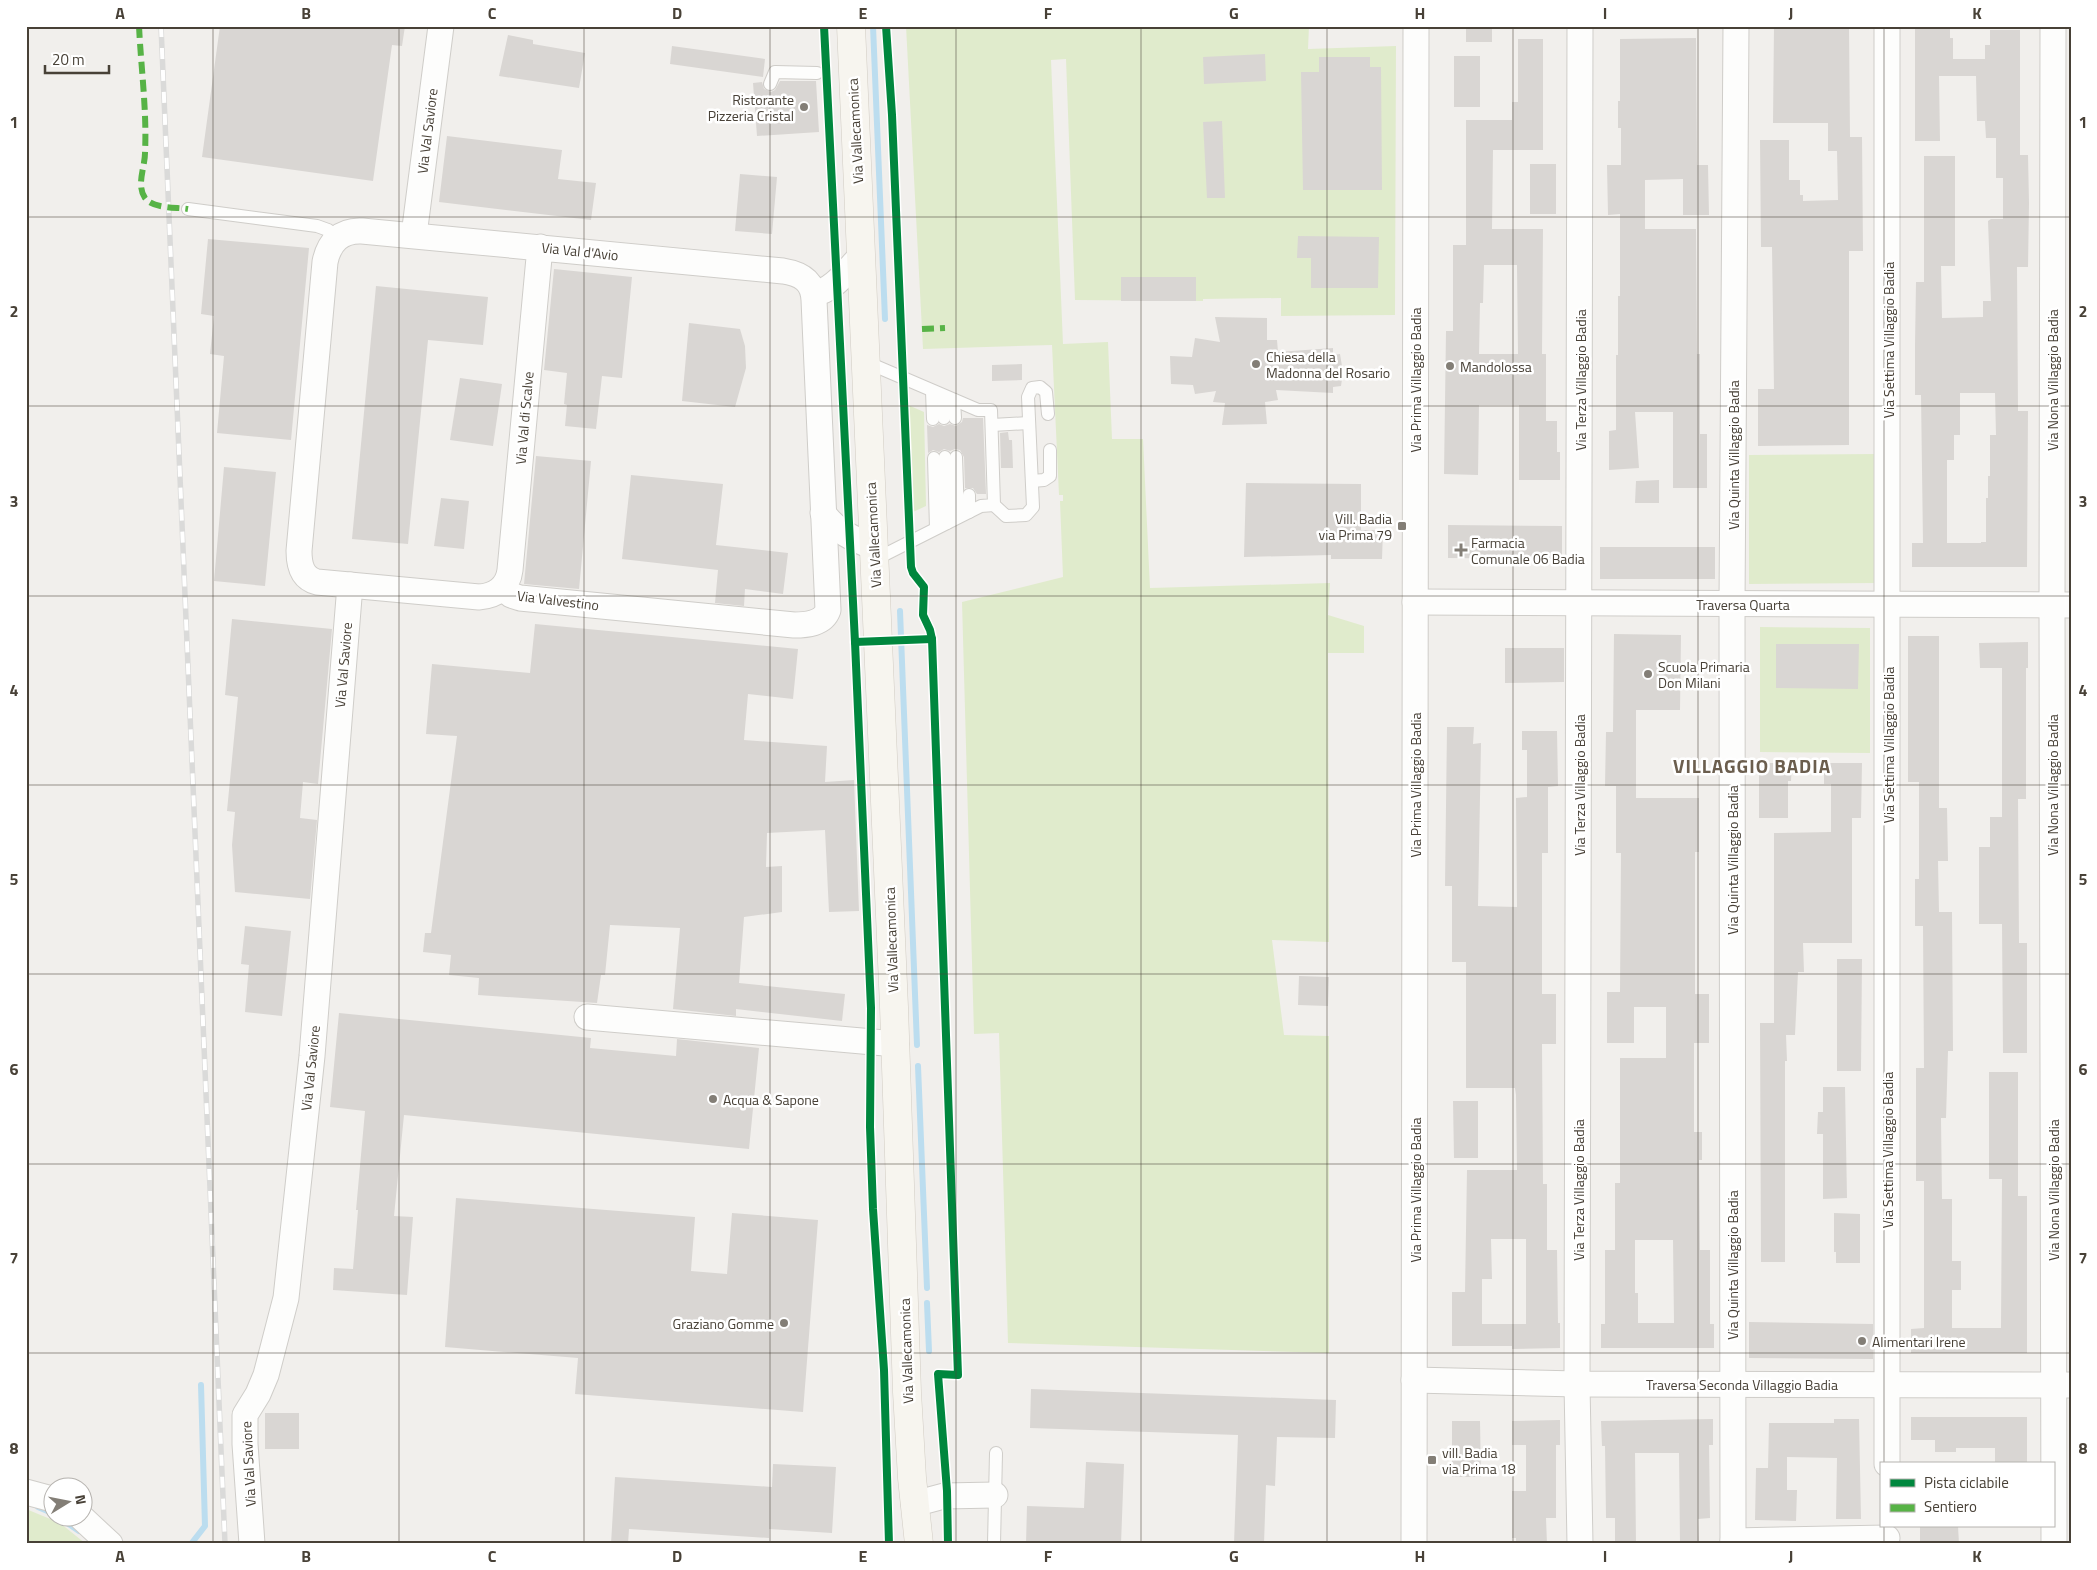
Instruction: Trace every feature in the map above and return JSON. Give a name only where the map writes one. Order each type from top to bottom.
[{"type":"main road","name":"Via Vallecamonica","points":[[851,26],[896,1044],[905,1339],[913,1491],[919,1544]]},
{"type":"main road","name":"Via Vallecamonica","points":[[908,1544],[913,1491]]},
{"type":"street","name":"Via Val Saviore","points":[[414,235],[441,26]]},
{"type":"street","name":"Via Prima Villaggio Badia","points":[[1414,1544],[1416,26]]},
{"type":"street","name":"Via Terza Villaggio Badia","points":[[1580,26],[1577,1384],[1580,1544]]},
{"type":"street","name":"Via Quinta Villaggio Badia","points":[[1733,1542],[1732,604],[1736,26]]},
{"type":"street","name":"Via Settima Villaggio Badia","points":[[1887,26],[1887,1462]]},
{"type":"street","name":"Via Nona Villaggio Badia","points":[[2053,26],[2061,606],[2062,1385],[2054,1544]]},
{"type":"street","name":"Via Val d'Avio","points":[[338,237],[355,231],[414,235],[791,272],[807,280],[814,293]]},
{"type":"street","name":"Via Valvestino","points":[[338,237],[329,248],[324,271],[299,552],[302,569],[307,578],[312,581],[479,598],[493,595],[503,587],[511,595],[520,598],[784,624],[810,624],[824,617],[828,610],[823,513]]},
{"type":"street","name":"Via Val di Scalve","points":[[503,587],[507,582],[510,570],[540,247]]},
{"type":"street","points":[[861,256],[829,287],[819,293],[814,293],[823,513],[830,523],[874,554]]},
{"type":"street","name":"Via Val Saviore","points":[[252,1544],[245,1444],[245,1415],[258,1394],[266,1375],[286,1298],[312,1056],[350,586]]},
{"type":"street","name":"Traversa Quarta","points":[[1415,602],[2061,606]]},
{"type":"street","points":[[587,1017],[896,1044]]},
{"type":"street","name":"Traversa Seconda Villaggio Badia","points":[[1414,1380],[1577,1384],[2062,1385]]},
{"type":"street","points":[[913,1491],[944,1496],[995,1495]]},
{"type":"street","points":[[26,1492],[42,1496]]},
{"type":"street","points":[[92,1527],[110,1544]]},
{"type":"street","points":[[1733,1542],[1887,1536]]},
{"type":"lane","points":[[770,84],[775,72],[817,73]]},
{"type":"lane","points":[[188,208],[317,226],[328,230],[338,237]]},
{"type":"lane","points":[[866,362],[955,409],[991,410],[994,505],[1006,516],[1026,515],[1033,507],[1028,395],[1032,388],[1037,387],[1044,390],[1047,394],[1048,414]]},
{"type":"lane","points":[[992,425],[1029,423]]},
{"type":"lane","points":[[1032,481],[1044,480],[1050,476],[1050,450]]},
{"type":"lane","points":[[963,511],[945,457],[963,511]]},
{"type":"lane","points":[[874,554],[963,511],[994,505]]},
{"type":"lane","points":[[994,1544],[996,1453]]},
{"type":"green space","points":[[906,26],[1309,26],[1308,49],[1396,46],[1395,315],[1281,316],[1281,298],[1203,299],[1203,301],[1075,300],[1066,59],[1051,60],[1063,344],[1108,342],[1112,439],[1143,439],[1150,588],[1330,583],[1328,615],[1364,626],[1364,653],[1328,653],[1329,942],[1272,940],[1284,1035],[1329,1036],[1329,1353],[1008,1343],[999,1033],[974,1034],[962,602],[1063,577],[1060,501],[1063,501],[1063,495],[1059,495],[1052,345],[923,349]]},
{"type":"green space","points":[[908,405],[924,412],[926,506],[913,512]]},
{"type":"green space","points":[[1876,454],[1877,583],[1749,584],[1749,455]]},
{"type":"green space","points":[[1760,627],[1870,628],[1870,753],[1760,752]]},
{"type":"green space","points":[[26,1509],[42,1516],[42,1528],[66,1528],[86,1544],[26,1544]]},
{"type":"building","points":[[220,26],[405,26],[402,46],[392,45],[373,181],[202,157]]},
{"type":"building","points":[[1466,26],[1492,26],[1492,42],[1466,42]]},
{"type":"building","points":[[1774,26],[1849,26],[1850,137],[1862,137],[1863,251],[1849,251],[1849,445],[1758,446],[1758,389],[1774,389],[1772,247],[1761,247],[1760,140],[1789,140],[1789,180],[1800,180],[1800,195],[1803,195],[1803,201],[1838,200],[1837,151],[1828,151],[1828,123],[1773,123]]},
{"type":"building","points":[[1915,26],[1950,28],[1950,38],[1953,38],[1953,59],[1985,59],[1985,45],[1990,45],[1990,30],[2020,30],[2020,155],[2028,155],[2029,203],[2028,267],[2017,267],[2018,411],[2028,411],[2027,567],[1912,567],[1912,543],[1923,543],[1921,395],[1915,395],[1915,345],[1916,282],[1924,282],[1924,156],[1955,156],[1955,266],[1941,266],[1942,318],[1983,317],[1983,301],[1991,301],[1988,221],[1991,219],[2003,219],[2003,178],[1996,178],[1996,138],[1986,138],[1985,121],[1977,121],[1976,76],[1939,76],[1940,141],[1915,141]],"holes":[[[1960,393],[1995,393],[1996,435],[1990,435],[1990,476],[1988,476],[1988,498],[1986,498],[1986,542],[1947,543],[1947,460],[1954,460],[1954,435],[1960,435]]]},
{"type":"building","points":[[508,35],[533,40],[533,44],[585,53],[579,88],[499,76]]},
{"type":"building","points":[[1696,38],[1697,165],[1708,165],[1709,215],[1683,215],[1683,179],[1645,180],[1645,229],[1696,229],[1697,354],[1700,354],[1700,434],[1707,434],[1707,488],[1673,488],[1673,412],[1635,412],[1639,468],[1609,470],[1609,431],[1616,430],[1616,355],[1618,355],[1618,296],[1620,296],[1620,214],[1608,215],[1607,165],[1621,165],[1621,128],[1618,128],[1620,39]]},
{"type":"building","points":[[1518,39],[1543,39],[1543,150],[1493,150],[1492,229],[1543,229],[1542,354],[1546,354],[1546,421],[1557,421],[1557,452],[1560,452],[1560,480],[1519,480],[1519,405],[1479,405],[1478,475],[1444,474],[1446,331],[1453,331],[1453,245],[1466,245],[1466,120],[1512,120],[1512,102],[1518,102]],"holes":[[[1484,265],[1517,265],[1518,354],[1479,354],[1480,303],[1483,303]]]},
{"type":"building","points":[[672,46],[765,59],[763,77],[670,64]]},
{"type":"building","points":[[1265,54],[1266,81],[1204,84],[1203,57]]},
{"type":"building","points":[[1454,56],[1480,56],[1480,107],[1454,107]]},
{"type":"building","points":[[1319,57],[1370,57],[1370,67],[1381,67],[1382,190],[1303,190],[1301,72],[1319,72]]},
{"type":"building","points":[[780,81],[816,81],[819,132],[757,136],[753,83],[762,82],[764,89],[771,92],[775,90]]},
{"type":"building","points":[[1222,121],[1225,198],[1207,198],[1203,122]]},
{"type":"building","points":[[447,136],[562,150],[558,179],[596,183],[591,220],[439,202]]},
{"type":"building","points":[[1530,164],[1556,164],[1556,214],[1530,214]]},
{"type":"building","points":[[740,174],[777,177],[772,234],[735,231]]},
{"type":"building","points":[[1298,236],[1379,237],[1378,288],[1311,288],[1311,258],[1297,258]]},
{"type":"building","points":[[208,239],[309,248],[291,440],[217,433],[224,356],[210,354],[214,316],[201,314]]},
{"type":"building","points":[[554,269],[632,277],[622,378],[602,376],[596,429],[565,426],[567,405],[564,404],[567,373],[544,370]]},
{"type":"building","points":[[1121,277],[1196,277],[1196,301],[1121,301]]},
{"type":"building","points":[[376,286],[488,297],[483,345],[428,340],[408,544],[352,539]]},
{"type":"building","name":"Chiesa della Madonna del Rosario","points":[[1215,317],[1267,318],[1267,340],[1277,340],[1278,352],[1333,348],[1333,355],[1340,354],[1343,372],[1341,386],[1333,387],[1333,393],[1276,390],[1278,400],[1265,402],[1267,424],[1222,425],[1225,403],[1213,402],[1216,391],[1195,394],[1193,385],[1171,384],[1170,356],[1192,357],[1195,338],[1220,342]]},
{"type":"building","points":[[689,323],[740,329],[745,346],[746,368],[735,407],[682,401]]},
{"type":"building","points":[[1022,364],[1022,380],[992,381],[992,365]]},
{"type":"building","points":[[460,378],[502,384],[493,446],[450,440]]},
{"type":"building","points":[[963,418],[983,418],[986,494],[977,494],[973,488],[965,488],[964,457],[960,450],[950,451],[944,449],[939,452],[933,450],[928,453],[927,425],[933,427],[939,424],[944,426],[950,424],[956,426],[962,422]]},
{"type":"building","points":[[1008,432],[1009,440],[1012,440],[1013,468],[1001,468],[1000,433]]},
{"type":"building","points":[[536,456],[591,461],[579,589],[524,584]]},
{"type":"building","points":[[224,467],[276,472],[265,586],[214,581]]},
{"type":"building","points":[[631,475],[723,484],[716,545],[788,553],[783,594],[745,589],[744,606],[715,603],[718,570],[622,559]]},
{"type":"building","points":[[1659,480],[1659,503],[1635,503],[1636,481]]},
{"type":"building","points":[[1246,483],[1361,484],[1361,530],[1383,530],[1382,559],[1331,559],[1331,555],[1244,557]]},
{"type":"building","points":[[441,498],[469,501],[464,549],[434,546]]},
{"type":"building","points":[[1448,525],[1562,526],[1562,559],[1448,558]]},
{"type":"building","points":[[1600,547],[1715,547],[1715,579],[1600,579]]},
{"type":"building","points":[[232,619],[332,629],[318,784],[303,782],[300,818],[317,820],[310,899],[235,892],[232,845],[235,812],[227,811],[238,697],[225,695]]},
{"type":"building","points":[[535,624],[798,649],[793,699],[748,694],[744,740],[827,746],[825,782],[854,780],[859,911],[829,912],[825,830],[767,833],[766,867],[782,866],[782,912],[744,917],[739,983],[845,994],[842,1021],[736,1009],[736,1016],[673,1009],[680,928],[610,925],[605,975],[601,975],[597,1003],[478,995],[479,978],[449,975],[451,955],[423,952],[425,933],[431,933],[457,736],[426,734],[432,664],[530,673]]},
{"type":"building","points":[[1614,634],[1681,635],[1680,710],[1636,710],[1636,798],[1699,798],[1699,852],[1695,852],[1695,994],[1709,994],[1709,1043],[1694,1043],[1694,1132],[1702,1132],[1702,1160],[1699,1160],[1700,1250],[1710,1250],[1710,1324],[1714,1324],[1714,1348],[1601,1348],[1601,1324],[1605,1324],[1605,1250],[1615,1250],[1615,1183],[1620,1183],[1620,1058],[1666,1058],[1666,1007],[1634,1007],[1634,1043],[1607,1043],[1607,992],[1620,992],[1621,853],[1616,853],[1616,786],[1605,786],[1606,732],[1613,732]],"holes":[[[1635,1240],[1673,1240],[1674,1323],[1638,1323],[1638,1293],[1635,1293]]]},
{"type":"building","points":[[1908,636],[1939,636],[1939,808],[1947,808],[1948,861],[1938,861],[1939,912],[1952,912],[1953,1051],[1948,1051],[1946,1118],[1941,1118],[1942,1199],[1952,1199],[1952,1261],[1961,1261],[1961,1290],[1952,1290],[1952,1328],[2001,1328],[2002,1179],[1989,1179],[1989,1072],[2018,1072],[2018,1196],[2027,1196],[2027,1353],[1911,1353],[1911,1329],[1924,1328],[1924,1181],[1916,1181],[1916,1068],[1924,1068],[1923,926],[1915,926],[1915,879],[1919,879],[1919,782],[1908,782]]},
{"type":"building","points":[[2028,642],[2028,668],[2026,668],[2026,799],[2018,799],[2019,943],[2027,943],[2027,1053],[2003,1053],[2002,924],[1979,924],[1979,847],[1990,847],[1990,817],[2002,817],[2002,668],[1980,668],[1979,643]]},
{"type":"building","points":[[1776,644],[1859,644],[1858,689],[1776,688]]},
{"type":"building","points":[[1505,648],[1564,648],[1564,682],[1505,683]]},
{"type":"building","points":[[1447,727],[1474,727],[1473,744],[1481,743],[1478,906],[1517,907],[1516,798],[1527,797],[1527,750],[1522,750],[1522,731],[1557,731],[1558,786],[1548,787],[1548,853],[1542,853],[1542,994],[1556,994],[1556,1044],[1542,1044],[1543,1184],[1547,1184],[1547,1250],[1557,1250],[1560,1348],[1512,1349],[1512,1346],[1452,1346],[1452,1292],[1465,1292],[1467,1170],[1517,1170],[1516,1095],[1515,1088],[1466,1088],[1466,962],[1452,962],[1452,886],[1445,886]],"holes":[[[1491,1239],[1526,1239],[1526,1324],[1482,1324],[1482,1279],[1492,1279]]]},
{"type":"building","points":[[1759,763],[1792,763],[1791,781],[1788,781],[1788,818],[1759,818]]},
{"type":"building","points":[[1824,763],[1862,763],[1861,818],[1852,818],[1852,943],[1803,943],[1804,972],[1798,972],[1795,1035],[1786,1035],[1785,1262],[1761,1262],[1760,1023],[1774,1023],[1774,833],[1831,832],[1831,784],[1824,784]]},
{"type":"building","points":[[245,926],[291,931],[282,1016],[245,1012],[249,965],[241,964]]},
{"type":"building","points":[[1837,959],[1862,959],[1861,1071],[1837,1071]]},
{"type":"building","points":[[1299,976],[1329,977],[1328,1006],[1298,1005]]},
{"type":"building","points":[[339,1013],[591,1038],[590,1048],[676,1056],[677,1039],[759,1048],[749,1149],[404,1115],[394,1216],[413,1217],[407,1295],[333,1290],[334,1268],[353,1269],[365,1111],[330,1107]]},
{"type":"building","points":[[1823,1087],[1845,1087],[1847,1198],[1823,1199],[1823,1134],[1817,1134],[1818,1112],[1823,1112]]},
{"type":"building","points":[[1453,1101],[1478,1101],[1478,1158],[1454,1158]]},
{"type":"building","points":[[456,1198],[695,1217],[691,1271],[727,1274],[732,1213],[818,1220],[803,1412],[575,1394],[578,1358],[445,1347]]},
{"type":"building","points":[[1834,1213],[1860,1214],[1860,1263],[1836,1263],[1836,1252],[1834,1252]]},
{"type":"building","points":[[1749,1322],[1873,1324],[1873,1359],[1749,1358]]},
{"type":"building","points":[[1031,1389],[1336,1400],[1335,1438],[1277,1437],[1275,1486],[1266,1485],[1264,1544],[1234,1544],[1238,1435],[1030,1428]]},
{"type":"building","points":[[265,1413],[299,1413],[299,1449],[265,1449]]},
{"type":"building","points":[[1911,1417],[2027,1417],[2027,1462],[1995,1462],[1995,1448],[1956,1448],[1956,1452],[1935,1452],[1935,1440],[1911,1440]]},
{"type":"building","points":[[1713,1419],[1713,1445],[1709,1445],[1710,1518],[1698,1519],[1699,1544],[1680,1544],[1679,1453],[1635,1453],[1636,1544],[1615,1544],[1615,1518],[1606,1518],[1605,1446],[1602,1446],[1601,1421]]},
{"type":"building","points":[[1834,1419],[1859,1419],[1861,1519],[1836,1519],[1837,1458],[1787,1457],[1787,1490],[1797,1490],[1796,1521],[1755,1520],[1756,1468],[1768,1468],[1769,1423],[1834,1423]]},
{"type":"building","points":[[1560,1420],[1560,1445],[1556,1445],[1556,1518],[1546,1518],[1547,1544],[1516,1544],[1516,1538],[1512,1538],[1512,1491],[1526,1491],[1526,1445],[1512,1445],[1512,1421]]},
{"type":"building","points":[[1452,1421],[1480,1421],[1481,1477],[1452,1477]]},
{"type":"building","points":[[1086,1462],[1124,1464],[1121,1544],[1026,1544],[1027,1506],[1084,1508]]},
{"type":"building","points":[[773,1464],[836,1467],[832,1533],[769,1529],[769,1538],[629,1529],[628,1544],[611,1544],[615,1477],[772,1487]]},
{"type":"building","points":[[1920,1528],[1958,1528],[1959,1544],[1920,1544]]},
{"type":"waterway","points":[[873,26],[885,319]]},
{"type":"waterway","points":[[900,611],[917,1045]]},
{"type":"waterway","points":[[918,1066],[927,1288]]},
{"type":"waterway","points":[[927,1303],[929,1351]]},
{"type":"waterway","points":[[191,1544],[205,1526],[201,1385]]},
{"type":"waterway","points":[[38,1507],[42,1509]]},
{"type":"waterway","points":[[75,1528],[79,1531]]},
{"type":"railway","points":[[161,26],[225,1544]]},
{"type":"marked path","points":[[139,26],[145,121],[145,158],[141,182],[142,193],[153,204],[188,209]]},
{"type":"marked path","points":[[922,329],[945,328]]},
{"type":"cycle path","points":[[824,26],[855,642],[871,1008],[870,1127],[873,1209],[884,1370],[889,1544]]},
{"type":"cycle path","points":[[886,26],[892,115],[911,567],[913,573],[924,587],[923,615],[932,639],[958,1375],[938,1374],[947,1491],[948,1544]]},
{"type":"cycle path","points":[[855,642],[932,639]]},
{"type":"place","name":"Ristorante Pizzeria Cristal","points":[[804,107]]},
{"type":"place","name":"Chiesa della Madonna del Rosario","points":[[1256,364]]},
{"type":"place","name":"Mandolossa","points":[[1450,366]]},
{"type":"place","name":"Vill. Badia via Prima 79","points":[[1402,526]]},
{"type":"place","name":"Farmacia Comunale 06 Badia","points":[[1461,550]]},
{"type":"place","name":"Scuola Primaria Don Milani","points":[[1648,674]]},
{"type":"place","name":"Acqua & Sapone","points":[[713,1099]]},
{"type":"place","name":"Graziano Gomme","points":[[784,1323]]},
{"type":"place","name":"Alimentari Irene","points":[[1862,1341]]},
{"type":"place","name":"vill. Badia via Prima 18","points":[[1432,1460]]},
{"type":"district","name":"VILLAGGIO BADIA","points":[[1752,765]]}]
